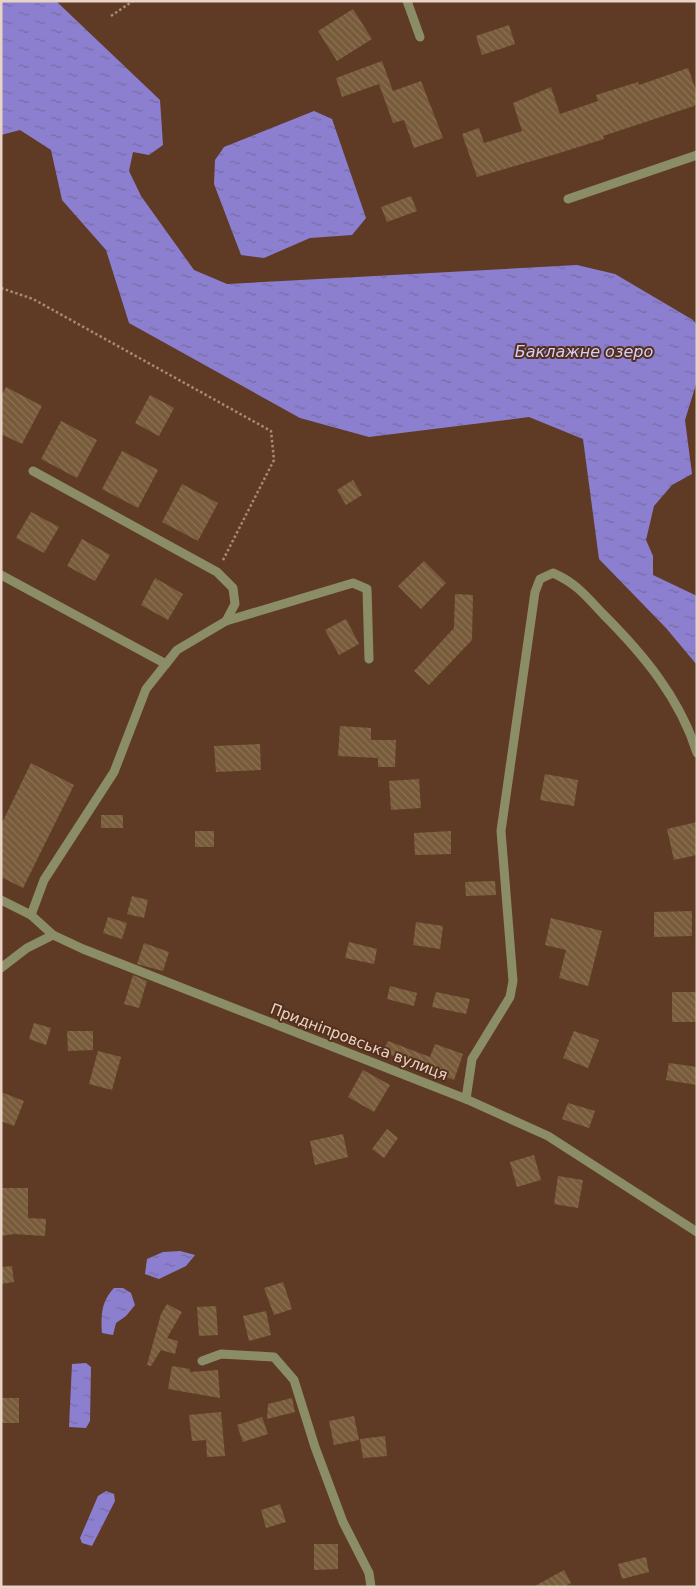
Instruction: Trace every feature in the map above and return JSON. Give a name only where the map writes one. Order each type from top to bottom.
[{"type":"street","points":[[406,1],[420,37]]},
{"type":"street","points":[[568,199],[697,155]]},
{"type":"street","points":[[33,471],[217,572],[233,588],[235,604],[226,622]]},
{"type":"street","points":[[466,1099],[472,1059],[510,997],[513,980],[500,830],[535,592],[540,579],[553,573],[571,581],[638,648],[678,706],[690,729],[697,753]]},
{"type":"street","points":[[1,575],[166,664]]},
{"type":"street","points":[[31,915],[44,880],[114,772],[146,689],[177,650],[226,622],[353,584],[366,589],[369,659]]},
{"type":"street","name":"Придніпровська вулиця","points":[[1,900],[31,915],[53,934],[82,949],[466,1099],[548,1136],[697,1232]]},
{"type":"street","points":[[1,968],[27,948],[53,934]]},
{"type":"street","points":[[202,1361],[221,1354],[274,1357],[294,1380],[314,1447],[343,1522],[369,1573],[371,1587]]},
{"type":"path","points":[[111,16],[133,1]]},
{"type":"path","points":[[1,288],[33,298],[270,431],[274,460],[217,572]]},
{"type":"water","name":"Баклажне озеро","points":[[1,1],[56,1],[160,100],[163,145],[149,155],[133,152],[129,171],[141,196],[194,270],[227,284],[577,265],[615,274],[693,320],[697,325],[697,381],[685,420],[692,474],[672,485],[654,506],[646,540],[653,556],[653,575],[697,596],[697,665],[666,628],[599,559],[583,439],[529,417],[369,437],[300,418],[129,323],[106,250],[62,200],[51,150],[20,130],[1,135]]},
{"type":"water","points":[[314,111],[332,119],[366,218],[352,235],[310,238],[264,258],[241,255],[214,184],[215,160],[224,147]]},
{"type":"water","points":[[180,1251],[195,1255],[186,1266],[159,1279],[145,1274],[147,1259],[163,1252]]},
{"type":"water","points":[[114,1288],[123,1288],[131,1293],[135,1305],[126,1316],[116,1323],[113,1335],[102,1333],[102,1320],[106,1298]]},
{"type":"water","points":[[86,1363],[91,1367],[90,1421],[86,1428],[69,1427],[72,1364]]},
{"type":"water","points":[[106,1491],[114,1494],[115,1501],[92,1546],[82,1543],[80,1538],[98,1496]]},
{"type":"building","points":[[353,9],[372,39],[337,61],[318,31]]},
{"type":"building","points":[[509,25],[515,44],[482,55],[476,36]]},
{"type":"building","points":[[382,61],[393,91],[421,81],[443,138],[414,148],[404,120],[393,123],[379,84],[342,97],[336,78]]},
{"type":"building","points":[[688,68],[697,93],[697,105],[603,136],[604,139],[477,177],[462,134],[479,128],[484,143],[522,131],[513,103],[551,87],[560,114],[598,101],[596,95],[638,82],[639,85]]},
{"type":"building","points":[[411,196],[417,211],[387,222],[381,207]]},
{"type":"building","points":[[6,387],[42,406],[22,444],[1,434],[1,396]]},
{"type":"building","points":[[150,395],[174,408],[159,436],[135,423]]},
{"type":"building","points":[[61,421],[97,440],[77,478],[41,459]]},
{"type":"building","points":[[122,451],[158,470],[138,508],[102,489]]},
{"type":"building","points":[[353,480],[362,495],[346,505],[337,490]]},
{"type":"building","points":[[182,484],[218,503],[198,541],[162,522]]},
{"type":"building","points":[[31,512],[59,527],[44,553],[16,538]]},
{"type":"building","points":[[82,539],[110,555],[95,581],[67,566]]},
{"type":"building","points":[[424,561],[446,583],[421,609],[398,586]]},
{"type":"building","points":[[155,578],[183,594],[168,620],[141,605]]},
{"type":"building","points":[[455,594],[473,595],[472,640],[429,685],[414,671],[454,628]]},
{"type":"building","points":[[346,619],[359,644],[339,655],[325,630]]},
{"type":"building","points":[[340,726],[371,728],[371,740],[396,740],[395,767],[378,767],[378,758],[338,756]]},
{"type":"building","points":[[260,744],[261,770],[216,772],[214,746]]},
{"type":"building","points":[[31,763],[74,785],[23,888],[1,877],[1,825]]},
{"type":"building","points":[[545,774],[578,780],[574,806],[540,800]]},
{"type":"building","points":[[419,779],[421,808],[391,810],[389,781]]},
{"type":"building","points":[[101,815],[123,815],[123,828],[101,828]]},
{"type":"building","points":[[697,822],[697,855],[674,860],[667,829]]},
{"type":"building","points":[[195,831],[214,831],[214,847],[195,847]]},
{"type":"building","points":[[451,831],[451,854],[415,855],[414,833]]},
{"type":"building","points":[[495,881],[496,895],[466,896],[465,882]]},
{"type":"building","points":[[132,896],[148,900],[144,918],[127,914]]},
{"type":"building","points":[[692,911],[692,936],[654,937],[654,912]]},
{"type":"building","points":[[108,917],[127,923],[122,939],[103,933]]},
{"type":"building","points":[[551,918],[602,931],[588,986],[559,978],[566,950],[545,945]]},
{"type":"building","points":[[416,922],[443,926],[440,949],[413,945]]},
{"type":"building","points":[[349,942],[377,949],[374,964],[345,958]]},
{"type":"building","points":[[144,943],[169,952],[163,971],[137,964]]},
{"type":"building","points":[[133,975],[147,981],[139,1008],[124,1004]]},
{"type":"building","points":[[390,986],[417,993],[414,1006],[387,999]]},
{"type":"building","points":[[436,992],[470,999],[466,1014],[432,1007]]},
{"type":"building","points":[[672,992],[697,992],[697,1022],[672,1022]]},
{"type":"building","points":[[34,1023],[51,1028],[46,1045],[29,1039]]},
{"type":"building","points":[[67,1031],[93,1031],[93,1050],[68,1051]]},
{"type":"building","points":[[574,1031],[599,1040],[588,1068],[563,1058]]},
{"type":"building","points":[[388,1041],[430,1057],[435,1044],[463,1054],[454,1080],[383,1052]]},
{"type":"building","points":[[98,1051],[121,1057],[112,1090],[89,1084]]},
{"type":"building","points":[[669,1063],[697,1067],[697,1085],[666,1080]]},
{"type":"building","points":[[363,1070],[390,1085],[374,1112],[348,1097]]},
{"type":"building","points":[[1,1092],[24,1101],[14,1126],[1,1121]]},
{"type":"building","points":[[568,1103],[595,1111],[589,1128],[562,1119]]},
{"type":"building","points":[[387,1129],[398,1138],[384,1158],[372,1149]]},
{"type":"building","points":[[343,1134],[348,1157],[315,1165],[310,1141]]},
{"type":"building","points":[[534,1155],[541,1180],[517,1187],[510,1162]]},
{"type":"building","points":[[558,1176],[583,1180],[578,1208],[554,1204]]},
{"type":"building","points":[[1,1188],[28,1188],[28,1218],[46,1219],[45,1236],[14,1234],[1,1236]]},
{"type":"building","points":[[12,1266],[14,1282],[1,1284],[1,1267]]},
{"type":"building","points":[[283,1282],[292,1309],[274,1315],[264,1288]]},
{"type":"building","points":[[167,1304],[182,1312],[167,1338],[178,1341],[175,1354],[161,1350],[151,1366],[147,1365],[161,1314]]},
{"type":"building","points":[[216,1306],[218,1335],[199,1336],[197,1307]]},
{"type":"building","points":[[266,1311],[271,1335],[249,1341],[243,1316]]},
{"type":"building","points":[[172,1366],[190,1369],[190,1372],[218,1370],[220,1398],[168,1389]]},
{"type":"building","points":[[1,1398],[19,1398],[19,1423],[1,1423]]},
{"type":"building","points":[[292,1398],[295,1412],[267,1419],[268,1404]]},
{"type":"building","points":[[221,1412],[225,1456],[207,1457],[206,1440],[192,1441],[189,1415]]},
{"type":"building","points":[[354,1416],[359,1440],[334,1445],[329,1421]]},
{"type":"building","points":[[262,1417],[268,1434],[243,1442],[237,1425]]},
{"type":"building","points":[[385,1436],[387,1456],[363,1458],[360,1439]]},
{"type":"building","points":[[280,1504],[286,1522],[266,1528],[261,1510]]},
{"type":"building","points":[[314,1544],[338,1544],[338,1569],[314,1570]]},
{"type":"building","points":[[646,1557],[649,1572],[622,1579],[618,1564]]},
{"type":"building","points":[[564,1570],[571,1583],[564,1587],[533,1587]]}]
